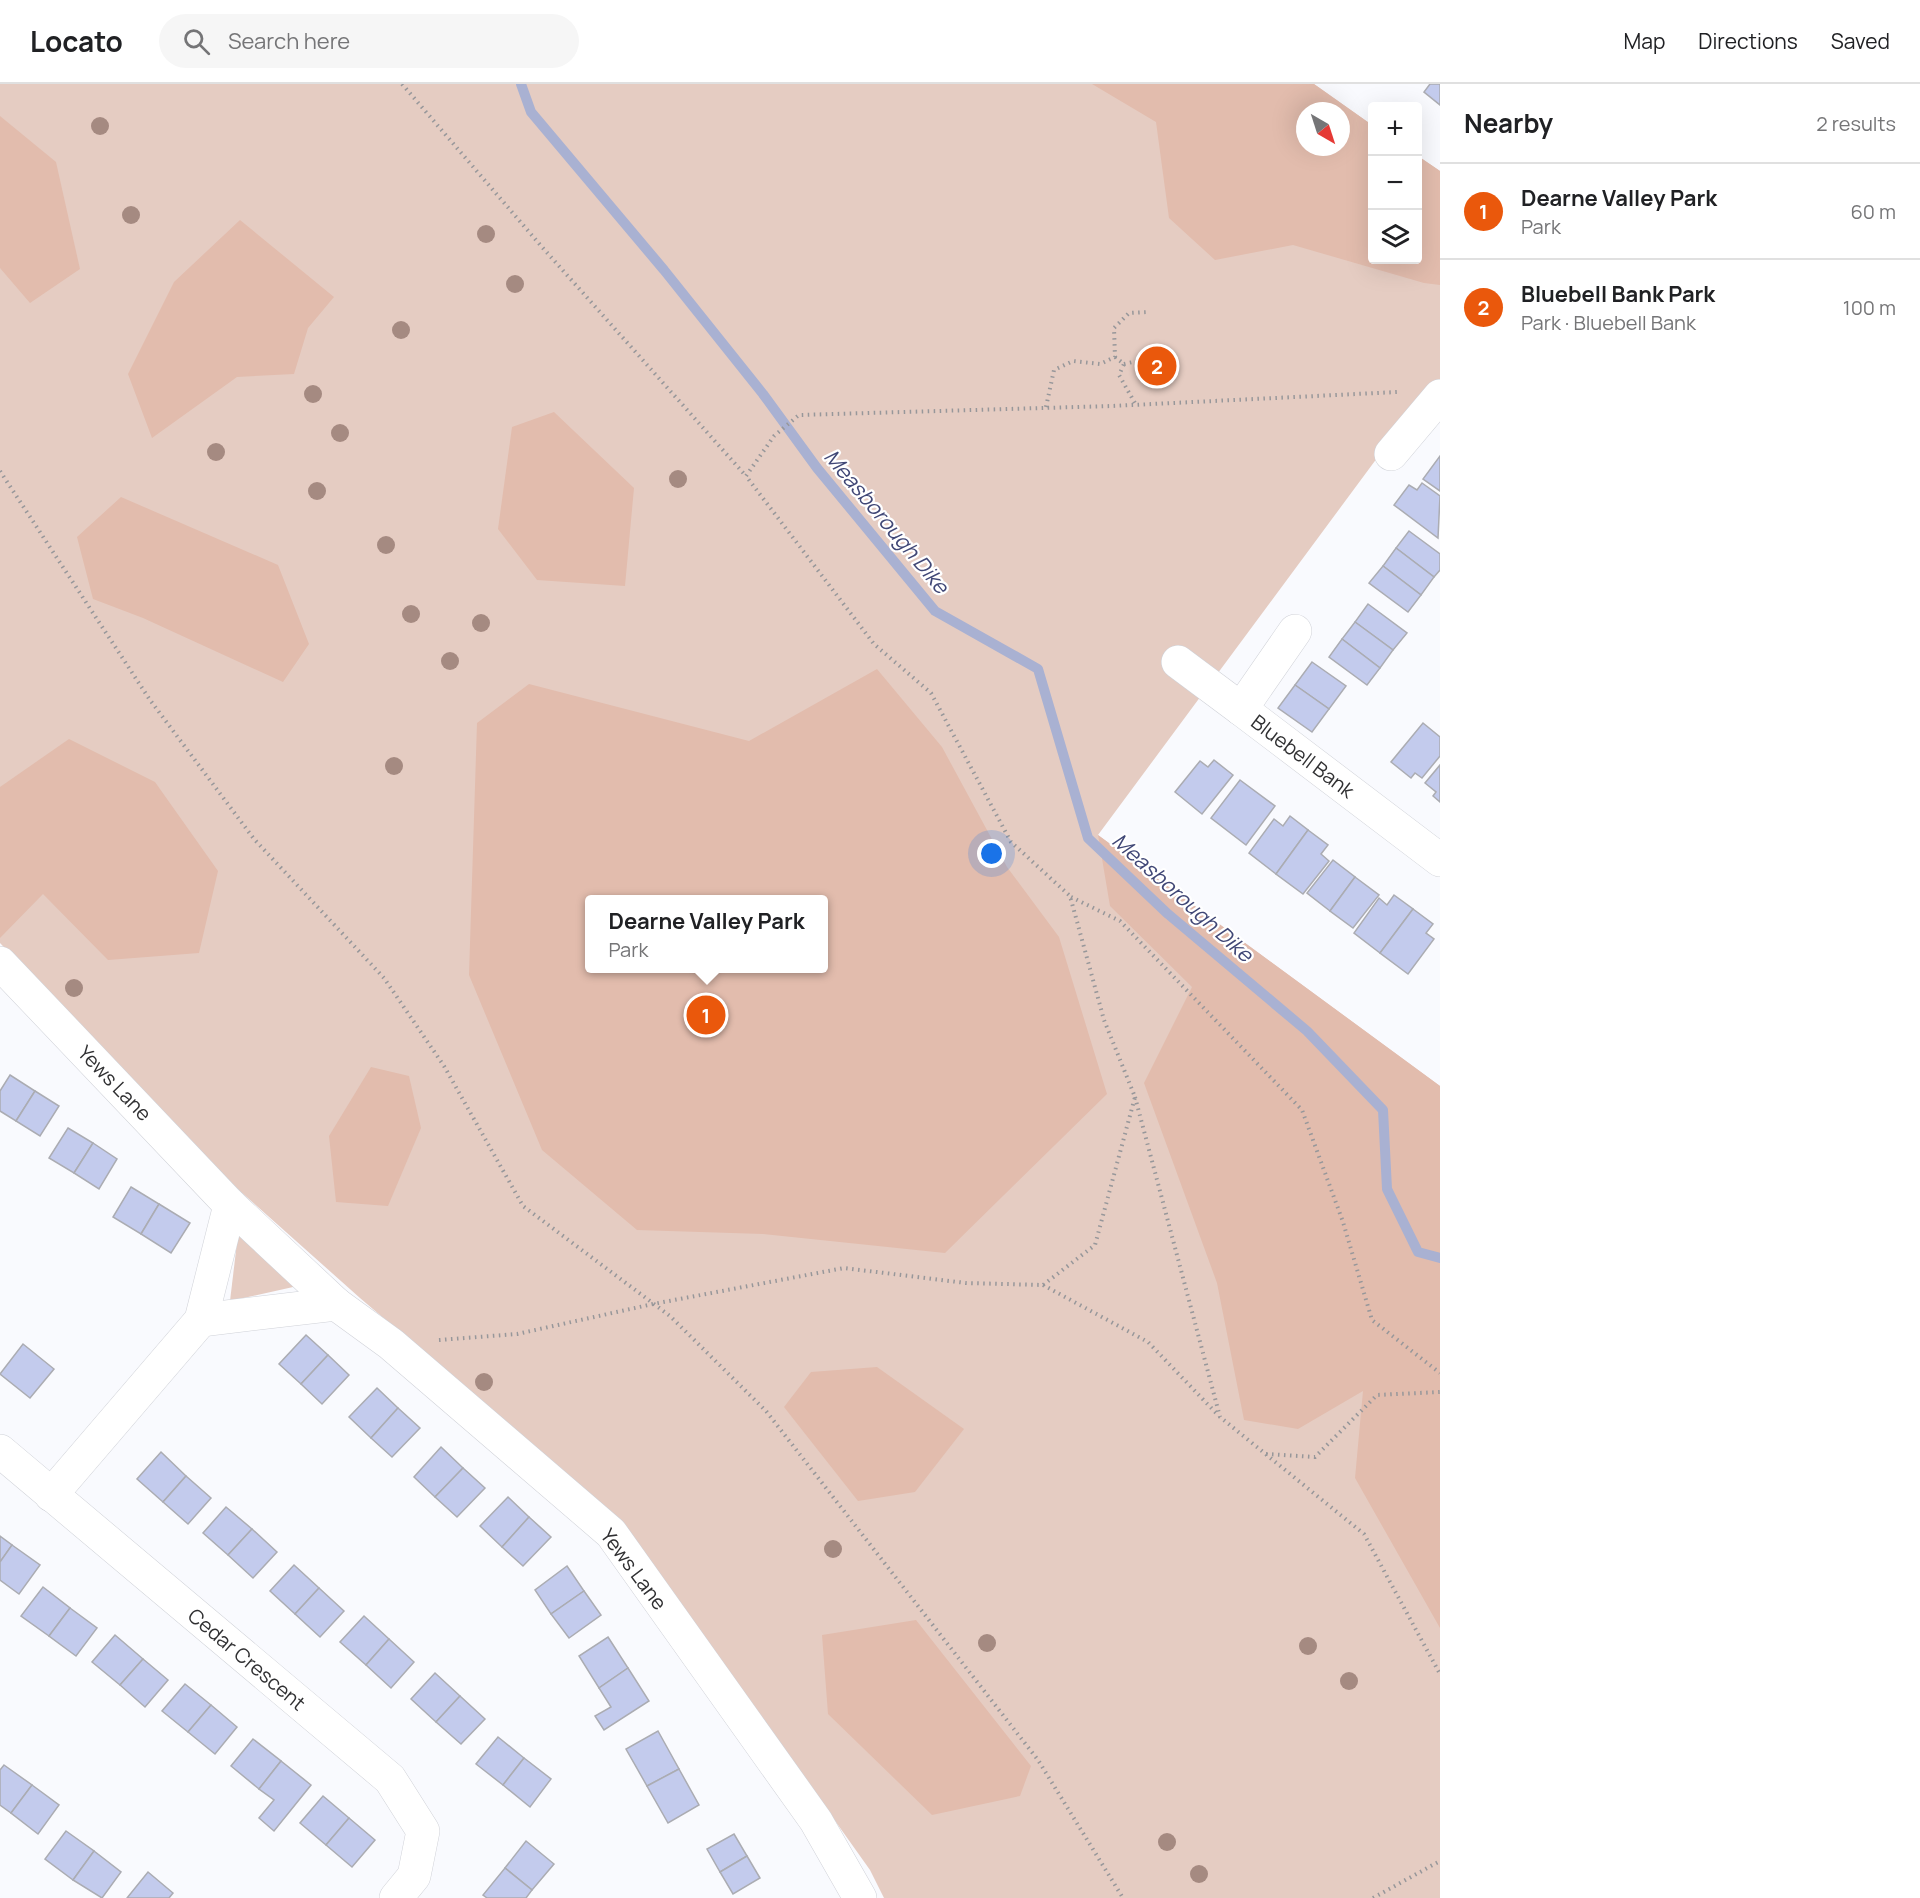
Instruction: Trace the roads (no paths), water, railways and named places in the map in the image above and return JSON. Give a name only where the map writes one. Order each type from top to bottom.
[{"type":"street","points":[[1391,454],[1440,396]]},
{"type":"street","name":"Bluebell Bank","points":[[1295,631],[1242,709],[1440,860]]},
{"type":"street","points":[[1178,662],[1242,709]]},
{"type":"street","name":"Yews Lane","points":[[0,963],[230,1205],[336,1304],[391,1344],[611,1533],[816,1821],[860,1898]]},
{"type":"street","points":[[51,1495],[201,1320],[230,1205]]},
{"type":"street","points":[[201,1320],[336,1304]]},
{"type":"street","name":"Cedar Crescent","points":[[0,1451],[390,1779],[423,1831],[414,1876],[396,1898]]},
{"type":"waterway","name":"Measborough Dike","points":[[521,84],[531,112],[664,270],[763,394],[817,468],[935,611],[1038,669],[1088,838],[1168,914],[1307,1031],[1383,1110],[1387,1189],[1418,1252],[1440,1258]]},
{"type":"place","name":"Bluebell Bank Park","points":[[1157,366]]},
{"type":"place","name":"Dearne Valley Park","points":[[706,1015]]}]
